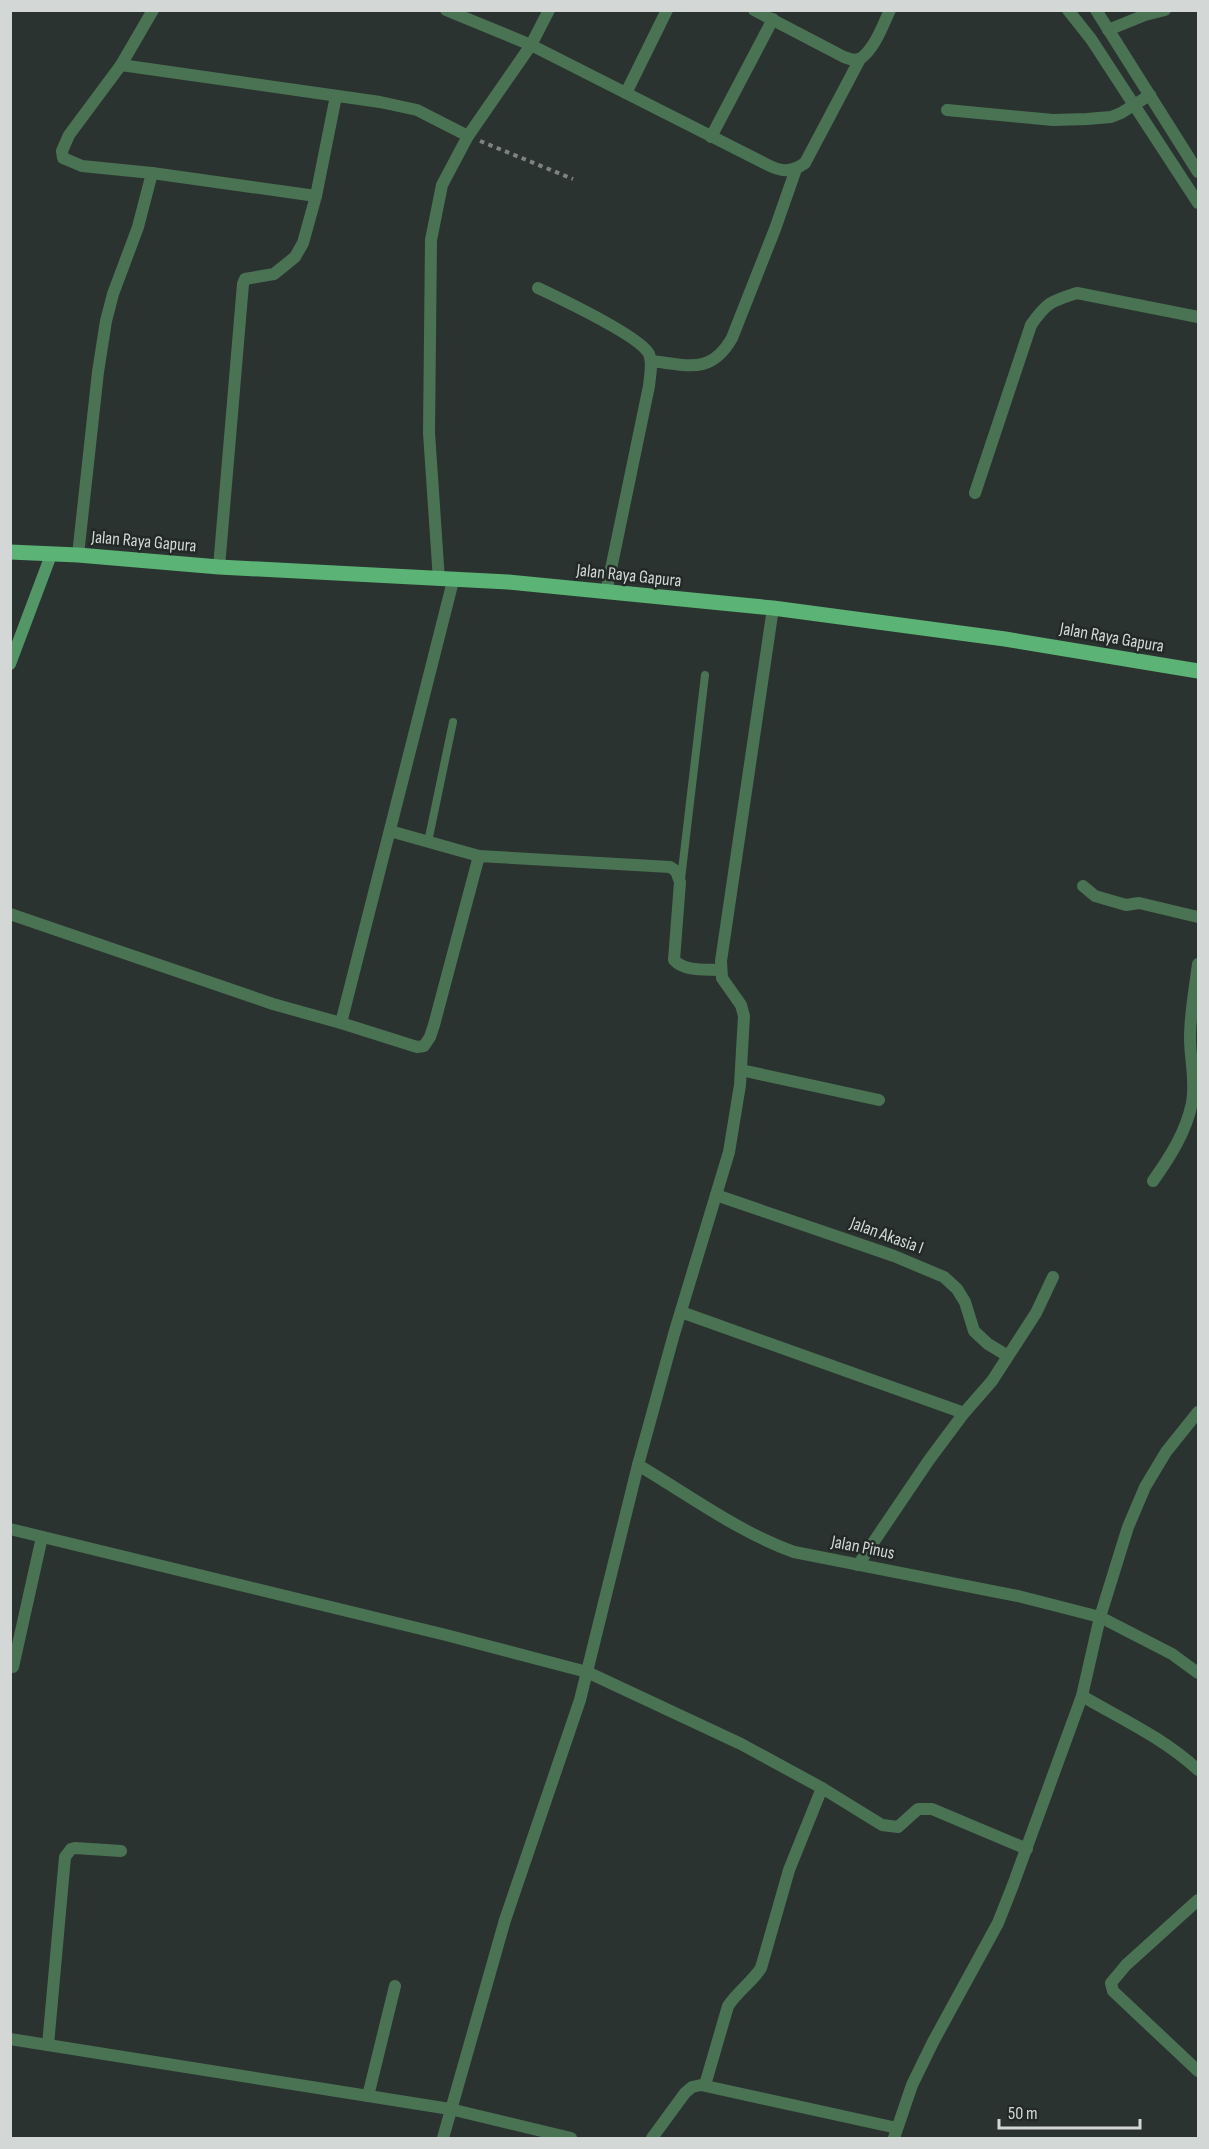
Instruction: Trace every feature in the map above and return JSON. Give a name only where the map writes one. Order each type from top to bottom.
[{"type":"main road","name":"Jalan Raya Gapura","points":[[10,552],[78,555],[219,567],[508,582],[773,608],[1005,639],[1198,671]]},
{"type":"main road","points":[[10,664],[51,555]]},
{"type":"street","points":[[153,10],[121,65],[69,135],[62,151],[63,158],[82,166],[153,173],[315,196]]},
{"type":"street","points":[[446,10],[531,45],[776,170],[796,170]]},
{"type":"street","points":[[341,1023],[390,831],[446,580],[429,433],[431,240],[442,185],[468,136],[531,45],[549,10]]},
{"type":"street","points":[[626,93],[667,10]]},
{"type":"street","points":[[754,10],[844,57],[853,60],[860,59]]},
{"type":"street","points":[[651,361],[695,365],[712,362],[724,352],[732,338],[776,229],[796,170],[805,163],[860,59],[875,40],[890,10]]},
{"type":"street","points":[[1068,10],[1198,172]]},
{"type":"street","points":[[1096,10],[1198,203]]},
{"type":"street","points":[[1108,30],[1145,15],[1165,10]]},
{"type":"street","points":[[711,137],[773,20]]},
{"type":"street","points":[[121,65],[380,102],[417,110],[468,136]]},
{"type":"street","points":[[219,567],[243,284],[248,278],[274,274],[286,266],[295,257],[303,243],[336,96]]},
{"type":"street","points":[[947,110],[1053,120],[1086,119],[1111,117],[1142,100]]},
{"type":"street","points":[[78,555],[98,372],[106,321],[113,294],[138,227],[153,173]]},
{"type":"street","points":[[538,288],[588,313],[640,344],[648,352],[651,361],[649,386],[606,593]]},
{"type":"street","points":[[975,493],[1031,326],[1044,306],[1077,293],[1198,317]]},
{"type":"street","points":[[443,2139],[505,1920],[571,1730],[588,1672],[638,1465],[729,1152],[736,1117],[744,1016],[741,1005],[722,978],[720,961],[773,608]]},
{"type":"street","points":[[390,831],[479,856],[670,867],[676,871],[680,882],[674,960],[686,968],[721,970]]},
{"type":"street","points":[[10,914],[273,1004],[417,1047],[424,1046],[434,1025],[479,856]]},
{"type":"street","points":[[1083,886],[1095,896],[1126,905],[1139,903],[1198,916]]},
{"type":"street","points":[[1153,1181],[1173,1153],[1189,1115],[1194,1086],[1194,1033],[1191,1010],[1198,964]]},
{"type":"street","points":[[741,1070],[879,1100]]},
{"type":"street","name":"Jalan Akasia I","points":[[716,1195],[894,1256],[944,1277],[957,1289],[965,1302],[974,1331],[987,1344],[1008,1356]]},
{"type":"street","points":[[858,1565],[929,1460],[964,1413],[992,1381],[1036,1313],[1053,1277]]},
{"type":"street","points":[[681,1312],[964,1413]]},
{"type":"street","points":[[652,2139],[685,2093],[692,2087],[705,2085],[896,2133],[912,2085],[998,1923],[1027,1849],[1082,1696],[1100,1617],[1128,1527],[1145,1486],[1166,1452],[1198,1412]]},
{"type":"street","name":"Jalan Pinus","points":[[638,1465],[734,1524],[772,1544],[794,1552],[1018,1596],[1100,1617],[1172,1654],[1198,1673]]},
{"type":"street","points":[[10,1529],[588,1672],[741,1744],[888,1827],[898,1827],[918,1809],[932,1809],[1027,1849]]},
{"type":"street","points":[[13,1667],[42,1537]]},
{"type":"street","points":[[1082,1696],[1155,1737],[1198,1770]]},
{"type":"street","points":[[705,2085],[728,2006],[761,1968],[789,1870],[822,1788]]},
{"type":"street","points":[[48,2045],[65,1857],[71,1849],[75,1848],[121,1851]]},
{"type":"street","points":[[1198,1900],[1113,1978],[1112,1987],[1113,1991],[1198,2071]]},
{"type":"street","points":[[368,2096],[395,1986]]},
{"type":"street","points":[[10,2039],[450,2109],[549,2136],[571,2139]]},
{"type":"lane","points":[[680,882],[705,675]]},
{"type":"lane","points":[[428,842],[453,722]]},
{"type":"path","points":[[468,136],[573,180]]}]
